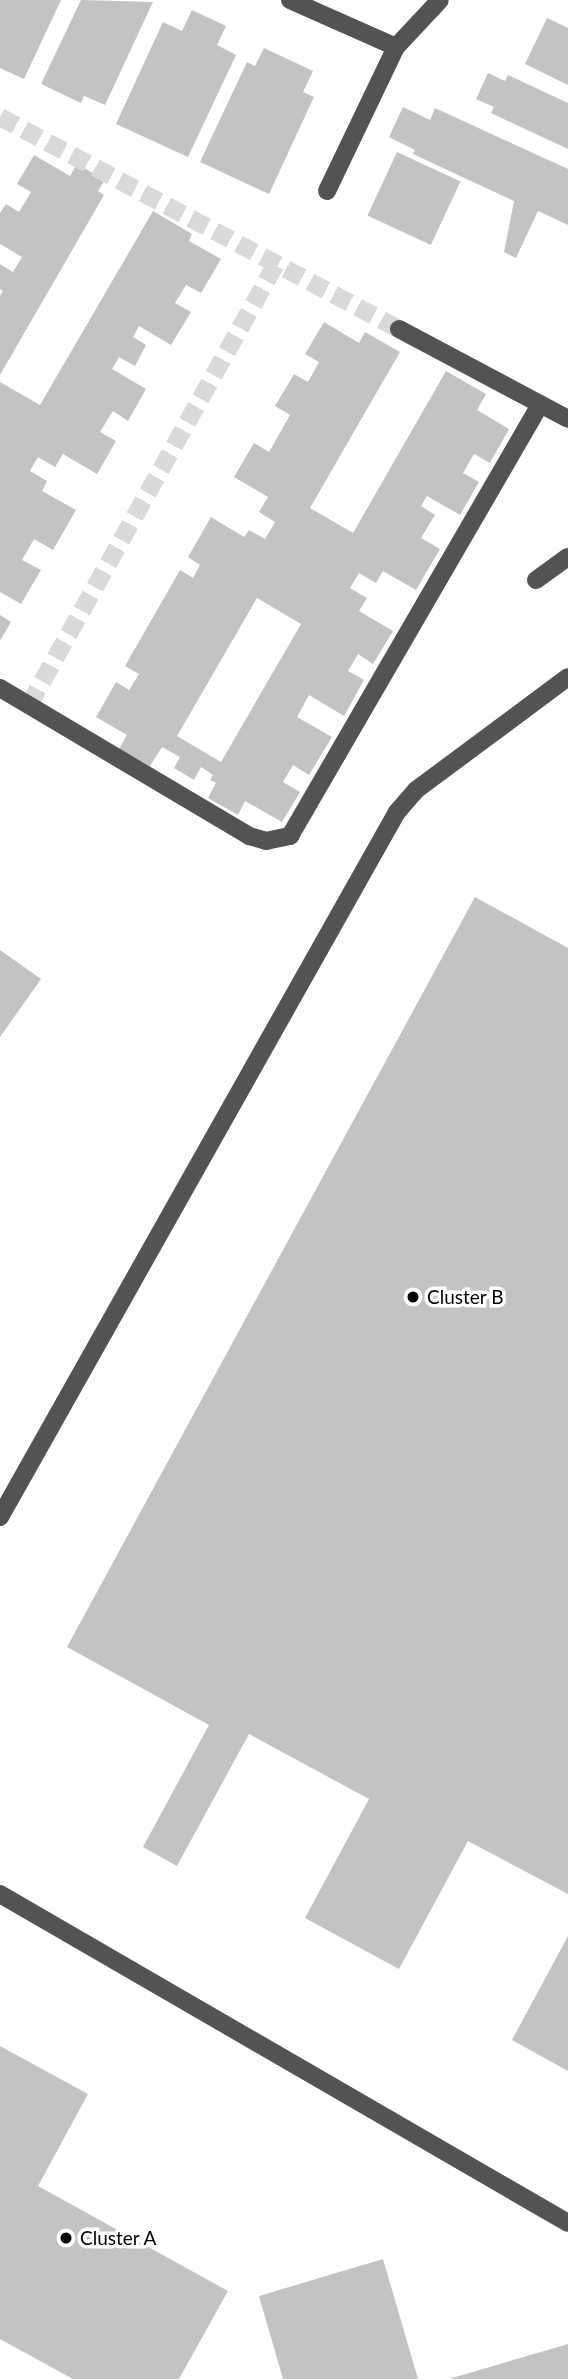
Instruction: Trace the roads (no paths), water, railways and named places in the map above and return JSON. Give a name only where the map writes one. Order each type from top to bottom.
[{"type":"street","points":[[290,0],[396,47]]},
{"type":"street","points":[[327,191],[396,47],[440,0]]},
{"type":"street","points":[[399,329],[568,419]]},
{"type":"street","points":[[0,688],[249,836],[266,841],[290,836],[540,404]]},
{"type":"street","points":[[536,580],[568,556]]},
{"type":"street","points":[[0,1517],[397,812],[416,790],[568,677]]},
{"type":"street","points":[[0,1894],[568,2223]]},
{"type":"tunnel","points":[[0,117],[399,329]]},
{"type":"tunnel","points":[[29,705],[276,264]]},
{"type":"place","name":"Cluster B","points":[[413,1297]]},
{"type":"place","name":"Cluster A","points":[[66,2238]]}]
